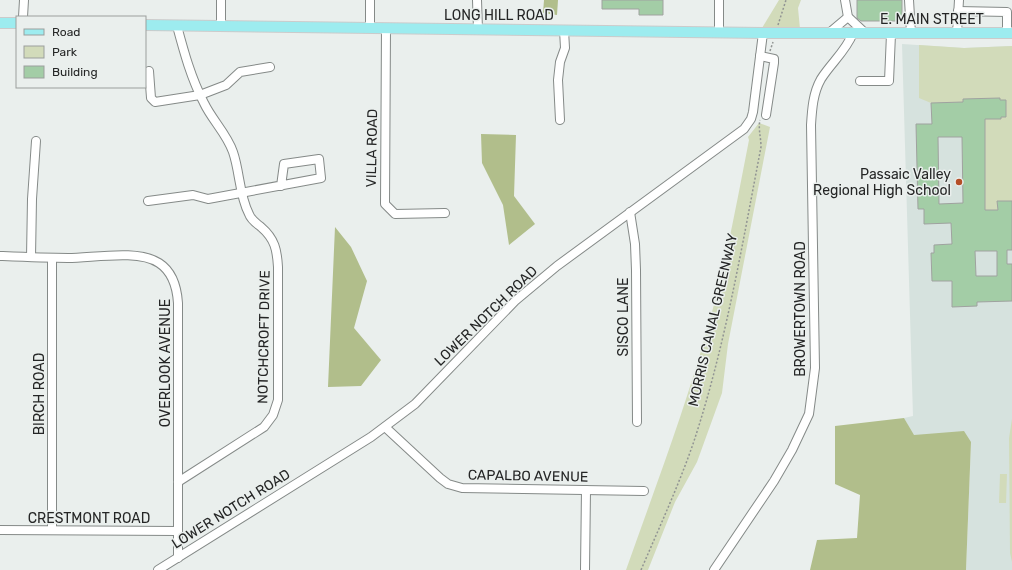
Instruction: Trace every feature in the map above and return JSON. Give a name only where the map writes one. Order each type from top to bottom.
[{"type":"main road","points":[[0,24],[16,24]]},
{"type":"main road","name":"LONG HILL ROAD","points":[[146,25],[853,33]]},
{"type":"main road","name":"E. MAIN STREET","points":[[853,33],[1010,33]]},
{"type":"street","points":[[24,0],[24,16]]},
{"type":"street","points":[[221,0],[221,26]]},
{"type":"street","points":[[370,0],[370,28]]},
{"type":"street","points":[[477,0],[478,29]]},
{"type":"street","points":[[719,0],[719,32]]},
{"type":"street","points":[[845,0],[848,17],[865,33]]},
{"type":"street","points":[[909,0],[911,33]]},
{"type":"street","points":[[957,33],[959,0]]},
{"type":"street","points":[[958,10],[1006,12],[1010,33]]},
{"type":"street","points":[[830,33],[848,17]]},
{"type":"street","name":"NOTCHCROFT DRIVE","points":[[177,26],[188,66],[200,95],[233,152],[243,198],[249,216],[271,237],[277,251],[278,400],[273,415],[264,427],[178,482]]},
{"type":"street","name":"VILLA ROAD","points":[[386,28],[385,204],[395,214],[445,213]]},
{"type":"street","points":[[560,120],[558,80],[560,62],[565,48],[564,30]]},
{"type":"street","name":"LOWER NOTCH ROAD","points":[[158,570],[385,427],[415,404],[515,301],[581,247],[744,129],[751,119],[753,112],[763,33]]},
{"type":"street","name":"BROWERTOWN ROAD","points":[[714,570],[774,481],[792,450],[809,414],[815,368],[811,132],[813,104],[815,92],[821,80],[847,47],[853,33]]},
{"type":"street","points":[[860,82],[890,81],[891,34]]},
{"type":"street","points":[[760,56],[774,59],[764,114]]},
{"type":"street","points":[[149,70],[150,98],[155,102],[200,95],[226,85],[240,72],[270,67]]},
{"type":"street","points":[[31,257],[32,198],[36,141]]},
{"type":"street","points":[[148,201],[193,195],[208,199],[243,198],[281,186],[321,178],[319,159],[284,164],[281,186]]},
{"type":"street","name":"SISCO LANE","points":[[630,212],[635,244],[636,270],[637,422]]},
{"type":"street","name":"OVERLOOK AVENUE","points":[[0,256],[52,258],[132,256],[159,263],[174,281],[178,303],[178,558]]},
{"type":"street","name":"BIRCH ROAD","points":[[52,258],[52,530]]},
{"type":"street","name":"CAPALBO AVENUE","points":[[385,427],[440,478],[454,486],[503,489],[644,491]]},
{"type":"street","points":[[586,490],[586,570]]},
{"type":"street","name":"CRESTMONT ROAD","points":[[0,530],[178,531]]},
{"type":"path","name":"MORRIS CANAL GREENWAY","points":[[641,570],[674,494],[709,390],[728,311],[756,175],[761,147],[761,136],[758,127],[764,114]]},
{"type":"shaded area","name":"Passaic Valley Regional High School","points":[[902,44],[964,48],[1012,46],[1012,570],[966,570],[971,442],[913,435],[904,418],[913,416]]},
{"type":"green space","points":[[544,0],[558,0],[557,15],[543,13]]},
{"type":"green space","points":[[779,0],[801,0],[798,8],[800,29],[762,28]]},
{"type":"green space","points":[[919,45],[964,48],[1012,46],[1012,201],[998,201],[998,210],[985,210],[985,130],[976,119],[1001,119],[1000,98],[964,99],[963,102],[931,103],[919,98]]},
{"type":"green space","points":[[759,123],[770,127],[728,344],[722,393],[697,462],[675,502],[648,570],[626,570],[670,447],[700,354],[726,255],[749,140],[748,137]]},
{"type":"green space","points":[[481,134],[516,135],[514,196],[535,224],[509,245],[503,205],[482,163]]},
{"type":"green space","points":[[335,227],[351,247],[367,281],[354,328],[381,360],[361,386],[328,387]]},
{"type":"green space","points":[[904,418],[914,435],[964,431],[971,442],[966,570],[810,570],[817,540],[857,538],[860,495],[835,484],[835,426]]},
{"type":"green space","points":[[1012,419],[1012,562],[1010,553],[1009,438]]},
{"type":"green space","points":[[1000,474],[1007,474],[1006,503],[999,503]]},
{"type":"building","points":[[602,0],[663,0],[663,15],[639,15],[639,9],[602,9]]},
{"type":"building","points":[[857,0],[902,0],[902,21],[861,21],[857,18]]},
{"type":"building","points":[[1000,98],[1000,100],[1006,100],[1006,117],[1001,117],[1001,119],[985,119],[985,210],[998,210],[997,201],[1012,201],[1012,250],[1007,250],[1007,264],[1012,264],[1012,301],[977,302],[977,306],[952,307],[952,281],[932,281],[931,253],[934,253],[934,245],[952,244],[951,223],[924,224],[924,209],[918,209],[916,124],[932,124],[931,103],[963,102],[963,99]],"holes":[[[938,137],[962,137],[963,203],[939,204]],[[975,251],[997,251],[997,276],[976,276]]]},
{"type":"place","name":"Passaic Valley Regional High School","points":[[959,182]]}]
